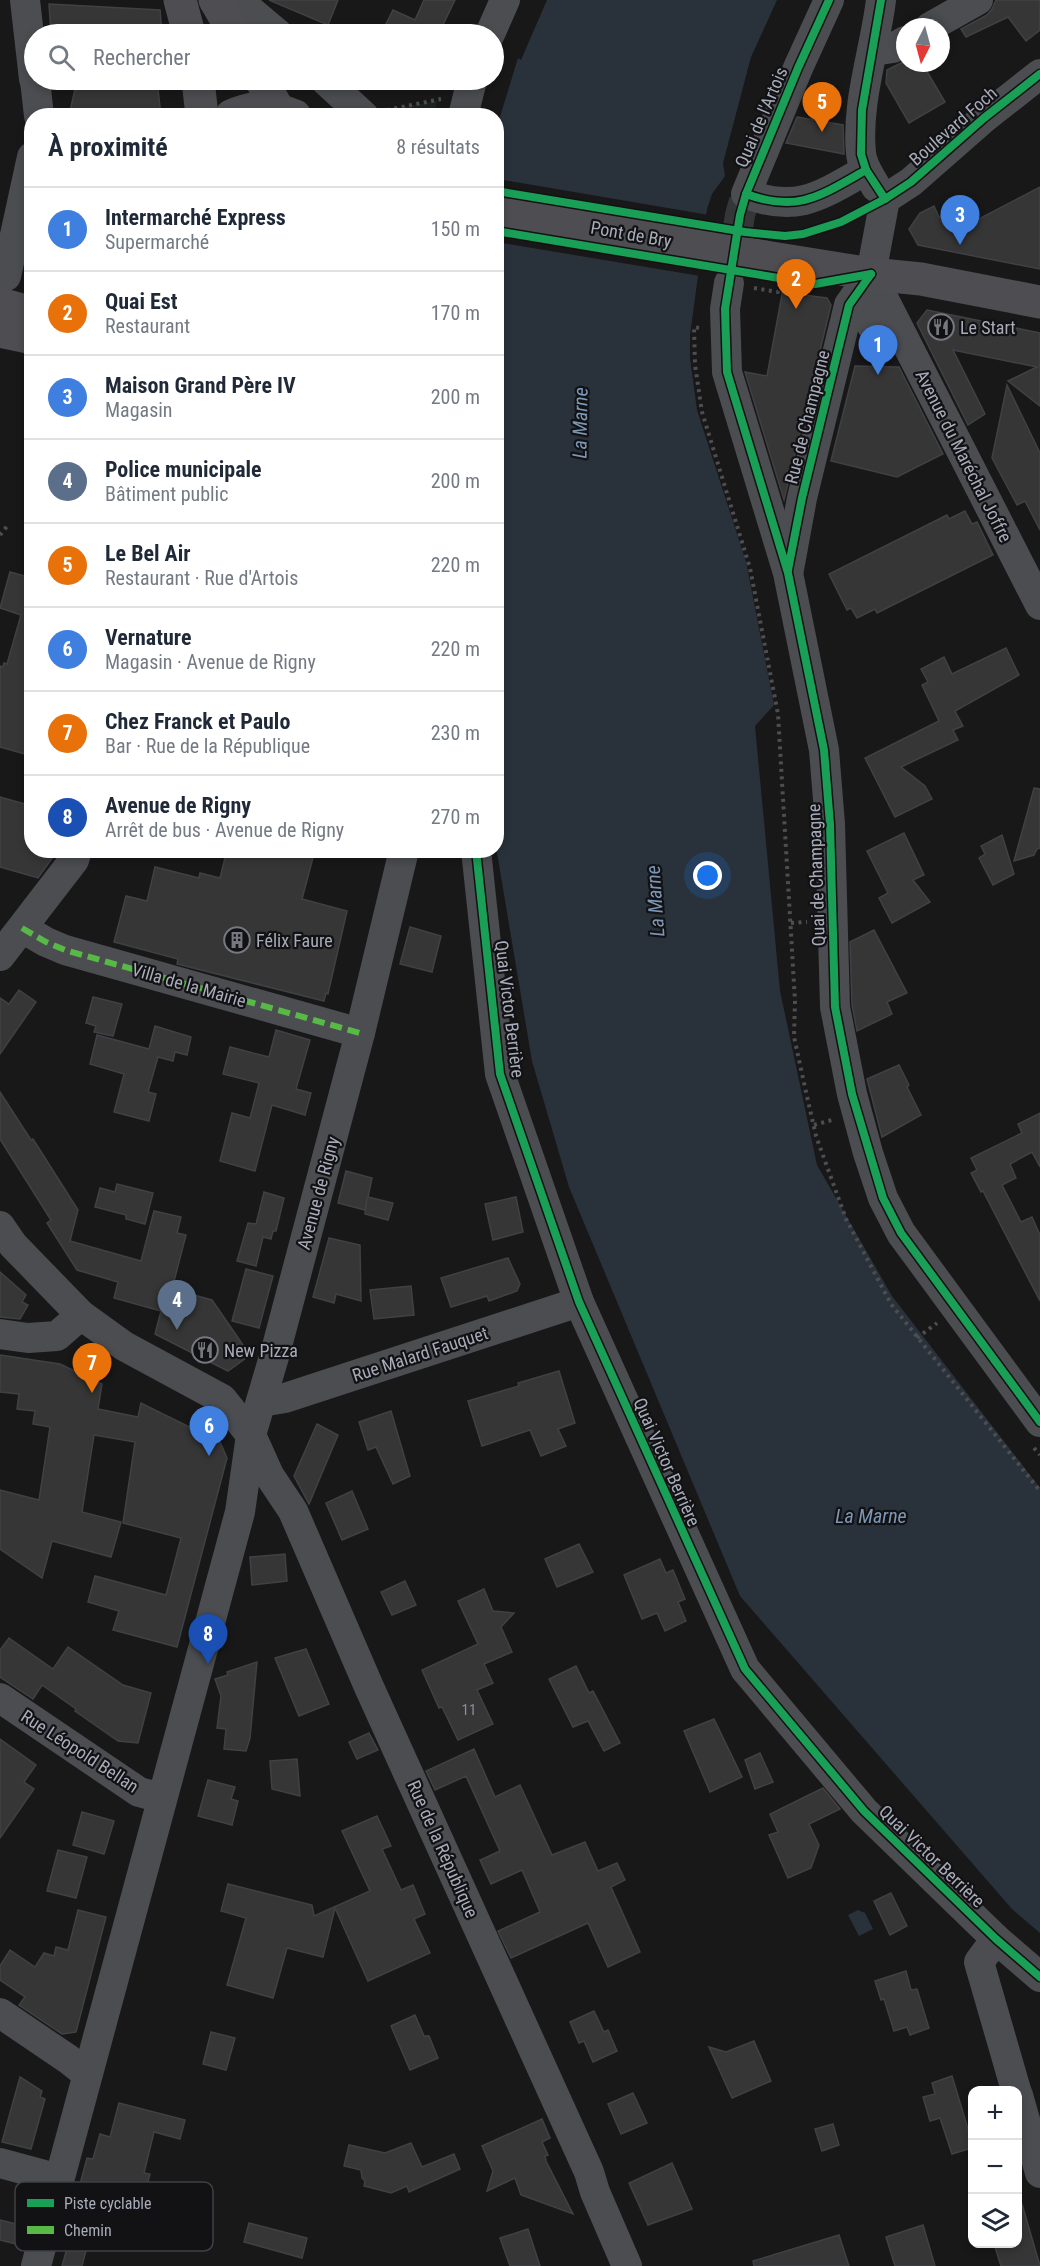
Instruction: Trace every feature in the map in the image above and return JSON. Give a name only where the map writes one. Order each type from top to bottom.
[{"type":"main road","points":[[180,0],[186,24]]},
{"type":"main road","points":[[199,90],[201,108]]},
{"type":"main road","points":[[269,90],[284,108]]},
{"type":"main road","name":"Pont de Bry","points":[[504,212],[774,272],[871,274],[921,279],[1040,302]]},
{"type":"main road","points":[[0,331],[19,309]]},
{"type":"street","points":[[25,0],[28,24]]},
{"type":"street","points":[[494,24],[505,0]]},
{"type":"street","name":"Quai de l'Artois","points":[[829,0],[746,194],[773,203],[803,201],[832,189],[866,170]]},
{"type":"street","points":[[872,326],[871,274],[885,199],[866,170],[861,154],[863,64],[881,0]]},
{"type":"street","points":[[946,18],[978,0]]},
{"type":"street","points":[[219,15],[240,2],[266,24]]},
{"type":"street","points":[[863,64],[896,46]]},
{"type":"street","name":"Boulevard Foch","points":[[885,199],[911,182],[984,118],[1040,74]]},
{"type":"street","points":[[35,90],[38,108]]},
{"type":"street","points":[[340,90],[367,108]]},
{"type":"street","points":[[455,108],[466,90]]},
{"type":"street","points":[[19,309],[24,251]]},
{"type":"street","name":"Rue de Champagne","points":[[788,573],[802,498],[849,305],[871,274]]},
{"type":"street","name":"Avenue du Maréchal Joffre","points":[[871,274],[1040,605]]},
{"type":"street","name":"Quai de Champagne","points":[[738,285],[725,319],[727,372],[788,573],[824,750],[830,824],[835,1007],[852,1094],[883,1198],[901,1233],[1040,1422]]},
{"type":"street","points":[[0,956],[75,858]]},
{"type":"street","name":"Avenue de Rigny","points":[[58,2182],[240,1512],[251,1435],[276,1350],[360,1033],[402,858]]},
{"type":"street","name":"Quai Victor Berrière","points":[[477,858],[500,1074],[579,1302],[745,1669],[864,1810],[996,1939],[1040,1977]]},
{"type":"street","name":"Villa de la Mairie","points":[[22,928],[65,950],[360,1033]]},
{"type":"street","name":"Rue de la République","points":[[0,1226],[13,1245],[81,1315],[124,1346],[222,1399],[251,1435],[269,1475],[293,1511],[369,1687],[589,2172],[595,2192],[627,2266]]},
{"type":"street","name":"Rue Malard Fauquet","points":[[261,1402],[285,1398],[579,1302]]},
{"type":"street","points":[[0,1334],[28,1338],[57,1336],[81,1315]]},
{"type":"street","name":"Rue Léopold Bellan","points":[[0,1698],[139,1792],[162,1798]]},
{"type":"street","points":[[996,1939],[979,1962],[1015,2086]]},
{"type":"street","points":[[0,2013],[87,2074]]},
{"type":"street","points":[[1022,2110],[1040,2173]]},
{"type":"street","points":[[0,2163],[59,2179]]},
{"type":"street","name":"Avenue de Rigny","points":[[36,2266],[40,2251]]},
{"type":"path","points":[[395,108],[436,98],[455,108]]},
{"type":"path","points":[[738,285],[778,292]]},
{"type":"path","points":[[0,535],[8,525]]},
{"type":"path","points":[[791,923],[810,922]]},
{"type":"path","points":[[814,1125],[832,1119]]},
{"type":"path","points":[[917,1339],[940,1320]]},
{"type":"shaded area","points":[[437,101],[436,108],[402,107]]},
{"type":"water","name":"La Marne","points":[[547,0],[777,0],[751,57],[723,163],[725,176],[712,194],[707,209],[690,335],[690,358],[697,410],[746,562],[774,705],[755,726],[780,991],[817,1165],[892,1296],[1040,1488],[1040,1933],[1012,1909],[740,1596],[569,1187],[532,1061],[498,858],[504,858],[503,108],[518,58],[521,60]]},
{"type":"water","points":[[858,1910],[865,1913],[873,1929],[859,1936],[848,1915]]},
{"type":"pier","points":[[504,180],[709,215],[700,276],[504,243]]},
{"type":"building","points":[[269,0],[338,0],[328,24]]},
{"type":"building","points":[[424,0],[455,0],[443,24],[386,24],[393,10],[415,20]]},
{"type":"building","points":[[996,0],[1040,0],[1040,30],[1026,41],[1008,17],[966,37],[961,29],[987,15]]},
{"type":"building","points":[[49,4],[160,10],[161,24],[50,24]]},
{"type":"building","points":[[896,66],[896,72],[927,72],[945,102],[909,123],[886,83],[887,70]]},
{"type":"building","points":[[75,90],[158,90],[160,108],[71,108]]},
{"type":"building","points":[[797,117],[843,125],[844,154],[786,143]]},
{"type":"building","points":[[1040,187],[1040,269],[918,245],[909,229],[920,213],[934,206],[939,217],[968,203],[977,220]]},
{"type":"building","points":[[783,289],[796,294],[827,298],[831,305],[784,500],[745,372],[767,376]]},
{"type":"building","points":[[927,310],[1040,333],[1040,406],[1008,381],[1037,367],[953,350],[985,414],[968,425],[917,323]]},
{"type":"building","points":[[855,366],[899,367],[943,454],[897,477],[831,461]]},
{"type":"building","points":[[1007,385],[1040,453],[1040,530],[1025,501],[1017,505],[992,458]]},
{"type":"building","points":[[965,511],[972,524],[977,522],[993,555],[877,613],[875,609],[857,618],[851,608],[847,610],[829,574],[947,515],[949,519]]},
{"type":"building","points":[[10,572],[24,576],[24,754],[0,747],[0,666],[7,664],[21,615],[0,608]]},
{"type":"building","points":[[1006,648],[1019,675],[955,711],[963,726],[953,730],[958,740],[901,767],[925,786],[932,799],[895,817],[865,758],[939,721],[922,685],[928,682],[921,669],[944,657],[952,674]]},
{"type":"building","points":[[1034,788],[1040,789],[1040,848],[1034,855],[1014,861]]},
{"type":"building","points":[[0,797],[24,804],[24,858],[52,858],[38,878],[0,867]]},
{"type":"building","points":[[904,833],[924,875],[913,880],[930,902],[892,923],[879,898],[888,893],[867,851]]},
{"type":"building","points":[[1002,835],[1014,874],[993,885],[979,858],[985,854],[981,846]]},
{"type":"building","name":"Félix Faure","points":[[225,858],[313,858],[302,899],[347,911],[328,994],[326,993],[324,1001],[177,964],[178,959],[114,942],[126,896],[147,901],[155,867],[199,878],[200,873],[220,878]]},
{"type":"building","points":[[410,927],[441,936],[432,972],[400,964]]},
{"type":"building","points":[[874,930],[907,993],[887,1002],[892,1014],[857,1031],[852,1005],[850,942]]},
{"type":"building","points":[[19,990],[36,1002],[0,1054],[0,998],[9,1004]]},
{"type":"building","points":[[93,997],[122,1004],[113,1036],[94,1032],[96,1026],[86,1023]]},
{"type":"building","points":[[155,1026],[191,1037],[187,1055],[175,1052],[173,1061],[158,1057],[148,1092],[156,1094],[149,1121],[114,1112],[124,1074],[90,1064],[97,1035],[149,1049]]},
{"type":"building","points":[[276,1030],[310,1040],[296,1089],[311,1093],[305,1115],[272,1105],[255,1171],[220,1161],[232,1113],[250,1118],[259,1083],[223,1074],[230,1047],[269,1057]]},
{"type":"building","points":[[899,1065],[921,1115],[882,1137],[867,1079]]},
{"type":"building","points":[[0,1092],[78,1210],[70,1241],[141,1261],[154,1211],[181,1217],[177,1233],[186,1235],[172,1289],[212,1300],[250,1355],[228,1371],[155,1334],[161,1311],[114,1298],[118,1282],[77,1270],[47,1223],[51,1220],[0,1139]]},
{"type":"building","points":[[1040,1113],[1040,1167],[1032,1152],[1010,1164],[1016,1178],[1002,1185],[1021,1222],[1032,1217],[1040,1235],[1040,1301],[983,1191],[981,1192],[971,1173],[977,1170],[971,1158],[1022,1133],[1018,1124]]},
{"type":"building","points":[[346,1171],[372,1178],[368,1197],[393,1203],[388,1220],[365,1214],[367,1198],[365,1210],[338,1203]]},
{"type":"building","points":[[117,1184],[153,1193],[145,1224],[126,1219],[126,1215],[95,1207],[100,1188],[115,1192]]},
{"type":"building","points":[[264,1192],[284,1198],[276,1231],[273,1231],[271,1239],[263,1237],[256,1266],[237,1261],[248,1223],[256,1224]]},
{"type":"building","points":[[516,1197],[523,1232],[493,1240],[485,1204]]},
{"type":"building","points":[[329,1238],[360,1245],[361,1301],[336,1294],[334,1303],[313,1297]]},
{"type":"building","points":[[508,1258],[520,1284],[517,1291],[489,1301],[487,1296],[451,1307],[441,1278]]},
{"type":"building","points":[[246,1269],[273,1276],[259,1328],[232,1321]]},
{"type":"building","points":[[0,1272],[26,1295],[22,1302],[28,1305],[20,1319],[0,1317]]},
{"type":"building","points":[[411,1286],[414,1315],[374,1319],[370,1290]]},
{"type":"building","points":[[0,1355],[60,1364],[102,1384],[98,1409],[138,1417],[141,1403],[220,1442],[227,1458],[177,1647],[113,1630],[119,1611],[88,1602],[95,1576],[166,1595],[181,1538],[123,1523],[135,1442],[94,1435],[82,1512],[121,1522],[111,1557],[52,1541],[42,1578],[0,1549],[0,1490],[39,1500],[50,1427],[33,1424],[35,1411],[17,1409],[19,1394],[0,1392]]},
{"type":"building","points":[[559,1371],[575,1423],[558,1429],[566,1446],[541,1456],[530,1430],[482,1446],[468,1401]]},
{"type":"building","points":[[391,1411],[410,1476],[393,1484],[376,1447],[368,1450],[359,1422]]},
{"type":"building","points":[[317,1424],[338,1435],[309,1504],[294,1476]]},
{"type":"building","points":[[352,1491],[368,1529],[342,1540],[326,1503]]},
{"type":"building","points":[[579,1544],[593,1572],[557,1587],[545,1559]]},
{"type":"building","points":[[285,1554],[287,1581],[252,1585],[250,1557]]},
{"type":"building","points":[[660,1559],[666,1573],[673,1570],[685,1599],[678,1602],[686,1621],[665,1631],[657,1613],[642,1619],[624,1575]]},
{"type":"building","points":[[405,1581],[416,1605],[392,1615],[381,1592]]},
{"type":"building","points":[[484,1589],[493,1611],[514,1613],[501,1627],[512,1652],[484,1664],[493,1683],[477,1690],[493,1724],[458,1740],[442,1707],[439,1708],[422,1670],[478,1644],[458,1601]]},
{"type":"building","points":[[9,1638],[53,1669],[68,1647],[123,1685],[151,1693],[138,1743],[118,1741],[42,1685],[33,1699],[0,1677],[0,1650]]},
{"type":"building","points":[[306,1649],[329,1704],[299,1716],[275,1658]]},
{"type":"building","points":[[257,1662],[250,1738],[246,1751],[224,1749],[226,1729],[217,1728],[221,1696],[215,1679],[228,1675],[227,1672]]},
{"type":"building","points":[[576,1666],[589,1693],[593,1691],[620,1743],[604,1751],[588,1721],[573,1727],[549,1679]]},
{"type":"building","points":[[714,1719],[742,1777],[710,1792],[684,1731]]},
{"type":"building","points":[[369,1733],[378,1750],[357,1759],[349,1742]]},
{"type":"building","points":[[0,1739],[36,1765],[24,1782],[34,1789],[0,1838]]},
{"type":"building","points":[[474,1749],[495,1797],[520,1785],[552,1855],[585,1842],[598,1871],[617,1863],[625,1880],[611,1887],[640,1952],[608,1967],[588,1923],[511,1958],[498,1931],[540,1912],[522,1870],[491,1884],[480,1860],[500,1851],[466,1776],[435,1790],[426,1771]]},
{"type":"building","points":[[760,1753],[773,1782],[755,1789],[745,1760]]},
{"type":"building","points":[[297,1759],[300,1796],[272,1789],[270,1761]]},
{"type":"building","points":[[208,1780],[235,1787],[231,1799],[238,1801],[232,1825],[198,1816]]},
{"type":"building","points":[[823,1788],[840,1809],[809,1824],[819,1845],[811,1868],[788,1878],[769,1835],[778,1832],[770,1814]]},
{"type":"building","points":[[82,1812],[114,1821],[104,1854],[73,1845]]},
{"type":"building","points":[[377,1816],[391,1846],[382,1849],[401,1890],[413,1885],[425,1914],[414,1919],[430,1953],[368,1981],[335,1908],[323,1957],[287,1948],[273,1998],[227,1985],[246,1918],[221,1911],[228,1884],[312,1905],[314,1916],[370,1891],[342,1831]]},
{"type":"building","points":[[58,1850],[87,1857],[76,1898],[47,1891]]},
{"type":"building","points":[[891,1893],[907,1926],[890,1935],[874,1901]]},
{"type":"building","points":[[78,1910],[106,1917],[76,2032],[62,2034],[19,2005],[25,1997],[0,1980],[0,1966],[10,1950],[35,1967],[44,1953],[54,1956],[56,1947],[68,1950]]},
{"type":"building","points":[[906,1971],[911,1990],[917,1989],[929,2028],[910,2035],[907,2027],[894,2031],[884,1999],[881,2000],[875,1981]]},
{"type":"building","points":[[594,2011],[604,2032],[608,2030],[617,2051],[593,2062],[584,2041],[579,2043],[570,2022]]},
{"type":"building","points":[[415,2015],[424,2036],[429,2036],[438,2058],[410,2070],[391,2026]]},
{"type":"building","points":[[211,2032],[235,2038],[226,2070],[203,2064]]},
{"type":"building","points":[[754,2041],[771,2081],[732,2098],[709,2047],[726,2052]]},
{"type":"building","points":[[952,2076],[968,2129],[968,2149],[952,2154],[940,2118],[930,2121],[923,2097],[935,2094],[932,2083]]},
{"type":"building","points":[[20,2077],[42,2091],[40,2097],[45,2099],[31,2149],[2,2142]]},
{"type":"building","points":[[633,2093],[647,2123],[621,2134],[608,2104]]},
{"type":"building","points":[[119,2103],[185,2120],[180,2139],[154,2132],[144,2173],[150,2174],[148,2182],[81,2182],[87,2158],[93,2159],[100,2134],[110,2137]]},
{"type":"building","points":[[542,2119],[550,2138],[542,2142],[548,2155],[545,2156],[546,2161],[573,2214],[521,2195],[515,2178],[487,2191],[493,2171],[482,2146]]},
{"type":"building","points":[[833,2124],[839,2145],[822,2151],[815,2129]]},
{"type":"building","points":[[411,2143],[422,2167],[454,2154],[460,2169],[409,2192],[407,2186],[391,2193],[364,2186],[365,2181],[361,2170],[344,2166],[349,2145],[385,2153]]},
{"type":"building","points":[[672,2163],[692,2209],[648,2225],[629,2183]]},
{"type":"building","points":[[1022,2204],[1040,2266],[1001,2266],[995,2248],[1022,2248]]},
{"type":"building","points":[[0,2220],[15,2224],[15,2244],[0,2240]]},
{"type":"building","points":[[249,2223],[307,2238],[302,2258],[244,2242]]},
{"type":"building","points":[[923,2225],[935,2266],[895,2266],[886,2237]]},
{"type":"building","points":[[528,2229],[540,2266],[510,2266],[500,2238]]},
{"type":"building","points":[[839,2235],[849,2266],[754,2266],[753,2261]]},
{"type":"building","points":[[66,2251],[86,2251],[82,2266],[62,2266]]},
{"type":"tunnel","points":[[731,275],[740,215],[746,194]]},
{"type":"marked path","points":[[22,928],[65,950],[360,1033]]},
{"type":"cycle path","points":[[829,0],[798,68],[746,194],[740,215],[725,309],[727,372],[788,573],[824,750],[830,824],[835,1007],[852,1094],[883,1198],[901,1233],[1040,1422]]},
{"type":"cycle path","points":[[881,0],[862,110],[861,154],[866,170],[885,199]]},
{"type":"cycle path","points":[[504,192],[745,232],[785,236],[803,234],[841,222],[885,199],[911,182],[984,118],[1040,74]]},
{"type":"cycle path","points":[[746,194],[780,202],[795,202],[822,194],[866,170]]},
{"type":"cycle path","points":[[504,232],[815,284],[871,274]]},
{"type":"cycle path","points":[[788,570],[802,498],[849,305],[871,274]]},
{"type":"cycle path","points":[[477,858],[500,1074],[579,1302],[745,1669],[864,1811],[996,1939],[1040,1977]]},
{"type":"place","name":"Le Bel Air","points":[[822,132]]},
{"type":"place","name":"Maison Grand Père IV","points":[[960,245]]},
{"type":"place","name":"Quai Est","points":[[796,309]]},
{"type":"place","name":"Le Start","points":[[941,327]]},
{"type":"place","name":"Intermarché Express","points":[[878,375]]},
{"type":"place","name":"Félix Faure","points":[[237,940]]},
{"type":"place","name":"Police municipale","points":[[177,1330]]},
{"type":"place","name":"New Pizza","points":[[205,1350]]},
{"type":"place","name":"Chez Franck et Paulo","points":[[92,1393]]},
{"type":"place","name":"Vernature","points":[[209,1456]]},
{"type":"place","name":"Avenue de Rigny","points":[[208,1664]]}]
